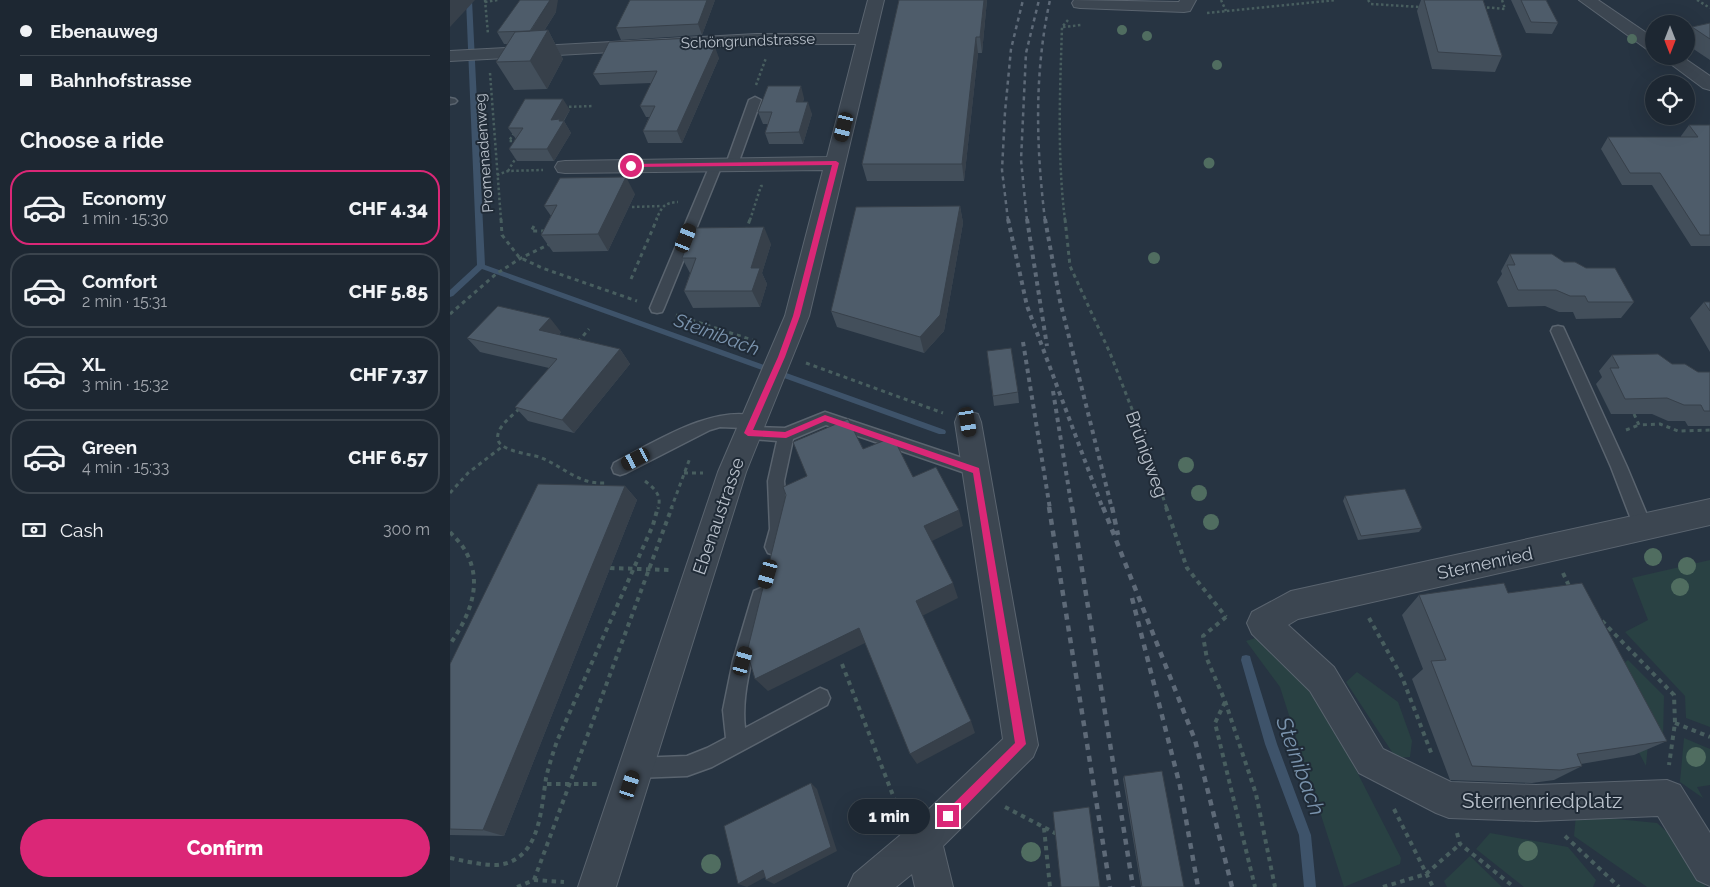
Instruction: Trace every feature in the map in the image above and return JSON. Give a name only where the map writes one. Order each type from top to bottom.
[{"type":"street","name":"Ebenaustrasse","points":[[584,884],[633,776],[732,472],[750,428],[782,370],[805,288],[876,0]]},
{"type":"street","points":[[1068,20],[1080,1],[1184,7],[1188,0]]},
{"type":"street","points":[[1587,0],[1645,40]]},
{"type":"street","name":"Schöngrundstrasse","points":[[455,56],[746,40],[804,38],[866,39]]},
{"type":"street","points":[[1682,65],[1710,84]]},
{"type":"street","points":[[565,167],[836,163]]},
{"type":"street","points":[[867,887],[913,830],[974,791],[1021,744],[968,422]]},
{"type":"street","name":"Sternenried","points":[[1264,623],[1291,606],[1710,512]]},
{"type":"street","name":"Sternenriedplatz","points":[[1264,623],[1322,679],[1371,761],[1449,800],[1536,803],[1667,798]]},
{"type":"street","points":[[1667,798],[1710,867]]},
{"type":"street","points":[[913,830],[934,887]]},
{"type":"lane","points":[[657,308],[700,202],[724,164],[755,100]]},
{"type":"lane","points":[[1558,330],[1616,460],[1643,527]]},
{"type":"lane","points":[[620,468],[701,427],[720,421],[786,435],[825,418],[976,470]]},
{"type":"lane","points":[[737,743],[733,710],[743,661],[779,529],[776,481],[786,435]]},
{"type":"lane","points":[[633,776],[687,766],[712,757],[820,698]]},
{"type":"path","points":[[485,1],[498,0]]},
{"type":"path","points":[[1221,0],[1226,11]]},
{"type":"path","points":[[1368,0],[1372,4],[1427,7]]},
{"type":"path","points":[[1476,7],[1506,9],[1502,0]]},
{"type":"path","points":[[1698,0],[1710,8]]},
{"type":"path","name":"Promenadenweg","points":[[485,1],[502,235],[519,257]]},
{"type":"path","name":"Brünigweg","points":[[1068,20],[1062,27],[1060,108],[1062,197],[1070,266],[1110,353],[1137,422],[1187,568],[1226,617],[1203,636],[1207,659],[1225,701],[1256,794],[1275,887]]},
{"type":"path","points":[[755,100],[755,89],[767,54]]},
{"type":"path","points":[[556,107],[593,106]]},
{"type":"path","points":[[518,128],[509,142],[525,142]]},
{"type":"path","points":[[508,171],[521,149]]},
{"type":"path","points":[[497,175],[508,171],[544,170],[565,167]]},
{"type":"path","points":[[746,232],[760,186],[768,186]]},
{"type":"path","points":[[632,207],[700,202]]},
{"type":"path","points":[[630,279],[662,206]]},
{"type":"path","points":[[534,226],[531,231],[548,231]]},
{"type":"path","points":[[450,314],[486,282],[519,257],[549,246],[553,238]]},
{"type":"path","points":[[576,344],[589,329]]},
{"type":"path","points":[[782,370],[968,422]]},
{"type":"path","points":[[525,402],[499,431],[498,439],[503,446],[543,459],[576,478],[589,482],[610,483]]},
{"type":"path","points":[[1634,414],[1639,425],[1660,424],[1678,431],[1710,430]]},
{"type":"path","points":[[534,880],[701,427]]},
{"type":"path","points":[[450,493],[463,476],[503,446]]},
{"type":"path","points":[[684,473],[713,473]]},
{"type":"path","points":[[450,858],[479,865],[496,865],[511,861],[521,855],[534,838],[542,817],[548,770],[560,732],[653,525],[660,502],[657,490],[646,481],[640,481]]},
{"type":"path","points":[[450,532],[466,553],[474,570],[476,588],[471,608],[450,644]]},
{"type":"path","points":[[1553,548],[1572,590]]},
{"type":"path","points":[[610,568],[672,570]]},
{"type":"path","points":[[1355,591],[1402,677],[1449,800],[1460,844],[1514,887]]},
{"type":"path","points":[[1601,620],[1674,695],[1674,722],[1667,798]]},
{"type":"path","points":[[842,664],[913,830]]},
{"type":"path","points":[[1225,701],[1215,723],[1255,887]]},
{"type":"path","points":[[1674,722],[1710,737]]},
{"type":"path","points":[[547,784],[569,784],[633,776]]},
{"type":"path","points":[[974,791],[1065,838]]},
{"type":"path","points":[[1536,803],[1570,842],[1619,887]]},
{"type":"path","points":[[1392,804],[1433,887]]},
{"type":"path","points":[[1044,827],[1050,887]]},
{"type":"path","points":[[1383,887],[1426,874],[1460,844]]},
{"type":"path","points":[[517,887],[534,880],[584,884]]},
{"type":"green space","points":[[1710,560],[1710,727],[1686,718],[1685,696],[1625,632],[1648,620],[1632,578]]},
{"type":"green space","points":[[1568,618],[1621,665],[1628,660],[1664,696],[1663,738],[1649,733],[1646,766]]},
{"type":"green space","points":[[1259,637],[1314,688],[1401,858],[1400,864],[1344,887],[1280,687],[1246,641]]},
{"type":"green space","points":[[1357,672],[1398,702],[1412,741],[1410,757],[1396,758],[1346,682]]},
{"type":"green space","points":[[1684,738],[1710,749],[1710,785],[1697,787],[1703,798],[1680,782]]},
{"type":"green space","points":[[1576,815],[1657,823],[1676,840],[1706,887],[1647,887],[1574,836]]},
{"type":"green space","points":[[1490,833],[1568,847],[1596,880],[1593,887],[1524,887],[1476,849]]},
{"type":"green space","points":[[1470,856],[1502,887],[1447,887],[1444,881]]},
{"type":"building","points":[[520,0],[550,0],[530,31],[497,32]]},
{"type":"building","points":[[630,0],[707,0],[698,24],[616,28]]},
{"type":"building","points":[[899,0],[984,0],[980,37],[976,37],[962,164],[862,164]]},
{"type":"building","points":[[1424,0],[1483,0],[1502,56],[1438,52]]},
{"type":"building","points":[[1521,0],[1546,0],[1558,23],[1531,22]]},
{"type":"building","points":[[1710,23],[1710,39],[1695,29],[1695,26]]},
{"type":"building","points":[[548,30],[530,61],[496,62],[515,32]]},
{"type":"building","points":[[693,38],[690,47],[715,47],[677,131],[643,131],[655,106],[640,106],[657,71],[593,74],[609,42]]},
{"type":"building","points":[[768,86],[801,86],[796,102],[808,102],[799,132],[765,133],[772,112],[758,112]]},
{"type":"building","points":[[525,99],[563,99],[551,120],[560,119],[559,121],[564,121],[547,149],[509,149],[523,128],[508,128]]},
{"type":"building","points":[[1689,125],[1710,125],[1710,235],[1700,235],[1660,173],[1630,173],[1608,137],[1698,137]]},
{"type":"building","points":[[626,177],[598,234],[541,235],[557,205],[544,206],[560,178]]},
{"type":"building","points":[[960,206],[940,315],[920,337],[831,311],[856,207]]},
{"type":"building","points":[[764,227],[751,268],[760,268],[752,291],[684,291],[696,258],[682,258],[694,228]]},
{"type":"building","points":[[1510,254],[1552,254],[1564,262],[1575,262],[1586,268],[1615,268],[1634,302],[1588,302],[1585,296],[1570,296],[1556,290],[1518,290],[1507,265],[1515,265]]},
{"type":"building","points":[[1704,302],[1710,302],[1710,311]]},
{"type":"building","points":[[498,306],[550,318],[539,330],[620,349],[562,420],[515,407],[557,359],[467,338]]},
{"type":"building","points":[[1011,348],[1018,392],[993,396],[987,351]]},
{"type":"building","points":[[1658,354],[1672,364],[1685,364],[1698,372],[1710,372],[1710,411],[1704,411],[1701,405],[1684,405],[1667,398],[1625,399],[1610,368],[1619,368],[1612,355]]},
{"type":"building","points":[[848,419],[863,449],[893,437],[913,477],[936,467],[959,510],[924,526],[953,583],[916,601],[971,721],[910,754],[859,628],[755,679],[747,652],[786,495],[783,487],[807,476],[793,442]]},
{"type":"building","points":[[538,484],[625,486],[483,830],[450,829],[450,664]]},
{"type":"building","points":[[1405,489],[1422,528],[1361,536],[1345,496]]},
{"type":"building","points":[[1504,583],[1508,593],[1582,583],[1667,741],[1577,754],[1582,766],[1560,770],[1472,766],[1431,661],[1446,660],[1419,595]]},
{"type":"building","points":[[1162,771],[1184,887],[1142,887],[1124,776]]},
{"type":"building","points":[[811,783],[831,847],[766,880],[763,870],[738,884],[724,826]]},
{"type":"building","points":[[1089,807],[1100,887],[1061,887],[1053,812]]},
{"type":"waterway","points":[[469,0],[481,266]]},
{"type":"waterway","points":[[450,294],[481,266]]},
{"type":"waterway","name":"Steinibach","points":[[481,266],[942,432]]},
{"type":"waterway","name":"Steinibach","points":[[1246,660],[1271,744],[1305,835],[1310,887]]},
{"type":"railway","points":[[1008,220],[1002,170],[1005,112],[1011,49],[1023,0]]},
{"type":"railway","points":[[1027,220],[1021,160],[1026,53],[1039,0]]},
{"type":"railway","points":[[1045,220],[1038,137],[1038,110],[1041,55],[1050,0]]},
{"type":"railway","points":[[1008,219],[1027,306],[1103,509]]},
{"type":"railway","points":[[1027,219],[1047,346]]},
{"type":"railway","points":[[1045,219],[1060,301],[1112,509]]},
{"type":"railway","points":[[1023,342],[1050,509]]},
{"type":"railway","points":[[1053,391],[1072,509]]},
{"type":"railway","points":[[1049,507],[1110,887]]},
{"type":"railway","points":[[1072,507],[1133,887]]},
{"type":"railway","points":[[1103,507],[1195,740],[1232,887]]},
{"type":"railway","points":[[1112,507],[1118,535]]},
{"type":"railway","points":[[1132,598],[1180,786],[1198,887]]},
{"type":"route","points":[[631,166],[836,163],[797,316],[782,357],[748,433],[786,435],[825,418],[976,470],[1021,744],[948,816]]}]
